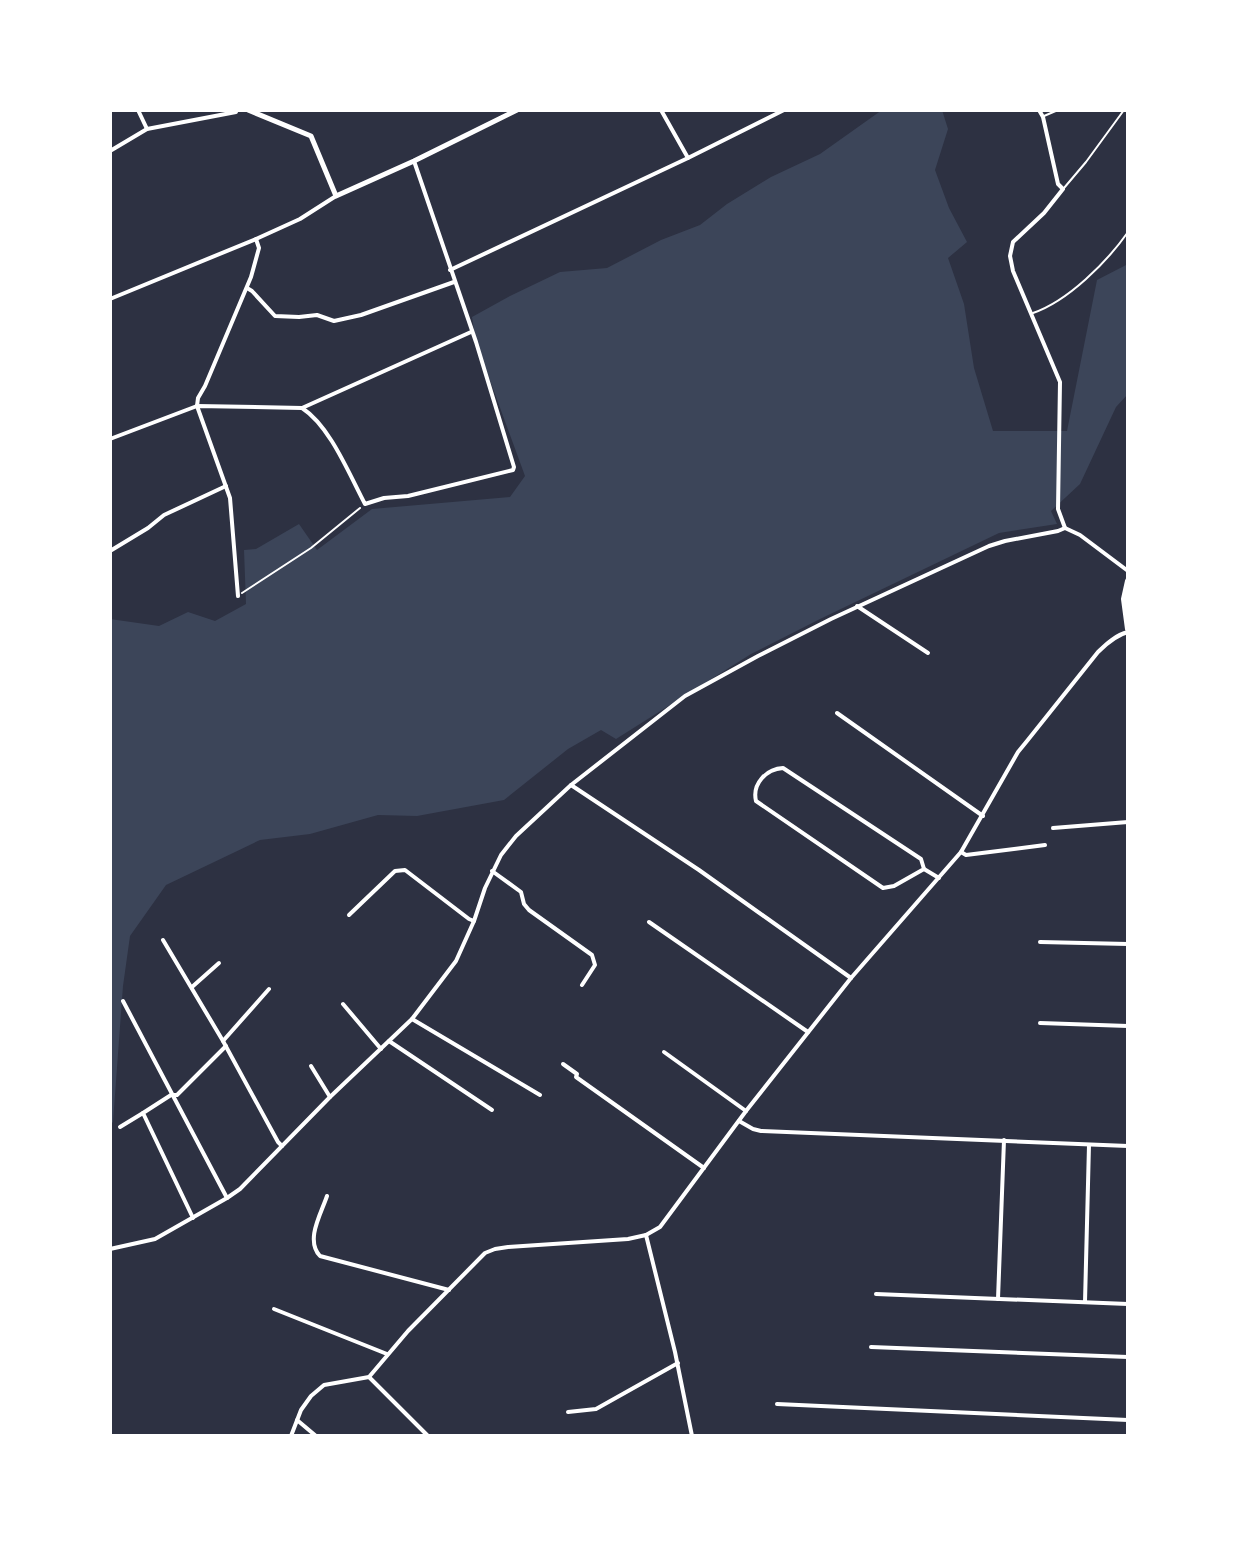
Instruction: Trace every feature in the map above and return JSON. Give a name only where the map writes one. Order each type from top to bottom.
[{"type":"main road","points":[[1128,581],[1124,599],[1128,631]]},
{"type":"street","points":[[138,110],[147,129]]},
{"type":"street","points":[[110,151],[147,129],[236,110]]},
{"type":"street","points":[[248,110],[311,136],[336,196]]},
{"type":"street","points":[[110,299],[300,219],[336,196],[517,110]]},
{"type":"street","points":[[661,110],[688,158]]},
{"type":"street","points":[[450,270],[784,110]]},
{"type":"street","points":[[1039,110],[1058,184],[1063,189],[1044,213],[1013,242],[1010,256],[1013,271],[1060,382],[1058,509],[1065,528],[1080,535],[1128,571]]},
{"type":"street","points":[[302,408],[325,429],[365,504],[513,470],[414,161]]},
{"type":"street","points":[[238,596],[230,498],[197,406],[247,288],[259,248],[256,239]]},
{"type":"street","points":[[247,288],[275,316],[317,315],[334,321],[395,304],[454,282]]},
{"type":"street","points":[[110,439],[197,406],[302,408],[471,332]]},
{"type":"street","points":[[110,551],[164,515],[226,486]]},
{"type":"street","points":[[110,1249],[155,1239],[240,1189],[412,1019],[456,961],[492,871],[516,836],[571,785],[685,696],[857,606],[989,546],[1065,528]]},
{"type":"street","points":[[857,606],[928,653]]},
{"type":"street","points":[[291,1436],[311,1396],[324,1385],[369,1377],[387,1354],[485,1253],[495,1249],[628,1239],[646,1235],[660,1227],[851,978],[961,852],[1018,752],[1098,652],[1109,641],[1128,631]]},
{"type":"street","points":[[837,713],[983,816]]},
{"type":"street","points":[[631,737],[636,744]]},
{"type":"street","points":[[924,869],[894,886],[883,888],[756,801],[756,788],[767,773],[783,768],[921,859],[924,869],[939,878]]},
{"type":"street","points":[[571,785],[699,870],[851,978]]},
{"type":"street","points":[[1053,828],[1128,822]]},
{"type":"street","points":[[961,852],[966,855],[1045,845]]},
{"type":"street","points":[[349,915],[395,871],[405,870],[474,921]]},
{"type":"street","points":[[492,871],[521,892],[529,910],[592,955],[595,965],[582,985]]},
{"type":"street","points":[[649,922],[808,1032]]},
{"type":"street","points":[[163,940],[282,1146]]},
{"type":"street","points":[[1040,942],[1128,944]]},
{"type":"street","points":[[192,987],[219,963]]},
{"type":"street","points":[[120,1127],[177,1095],[269,989]]},
{"type":"street","points":[[123,1001],[227,1198]]},
{"type":"street","points":[[343,1004],[381,1049]]},
{"type":"street","points":[[412,1019],[540,1095]]},
{"type":"street","points":[[1040,1023],[1128,1026]]},
{"type":"street","points":[[389,1041],[492,1110]]},
{"type":"street","points":[[664,1052],[746,1111]]},
{"type":"street","points":[[563,1064],[577,1074],[576,1077],[704,1168]]},
{"type":"street","points":[[311,1066],[330,1097]]},
{"type":"street","points":[[143,1113],[193,1218]]},
{"type":"street","points":[[739,1121],[761,1131],[1128,1146]]},
{"type":"street","points":[[998,1299],[1004,1140]]},
{"type":"street","points":[[1085,1302],[1089,1144]]},
{"type":"street","points":[[327,1196],[312,1241],[315,1252],[320,1256],[449,1290]]},
{"type":"street","points":[[646,1235],[678,1363],[692,1436]]},
{"type":"street","points":[[876,1294],[1128,1304]]},
{"type":"street","points":[[274,1309],[387,1354]]},
{"type":"street","points":[[871,1347],[1128,1357]]},
{"type":"street","points":[[568,1412],[596,1409],[678,1363]]},
{"type":"street","points":[[369,1377],[428,1436]]},
{"type":"street","points":[[777,1404],[1128,1420]]},
{"type":"street","points":[[297,1420],[316,1436]]},
{"type":"lane","points":[[1043,117],[1058,110]]},
{"type":"lane","points":[[1063,189],[1124,110]]},
{"type":"lane","points":[[1032,314],[1087,278],[1114,252],[1128,232]]},
{"type":"path","points":[[238,596],[311,548],[365,504]]},
{"type":"shaded area","points":[[882,110],[942,110],[948,129],[935,170],[949,208],[967,242],[948,258],[964,304],[974,368],[993,431],[1067,431],[1097,280],[1128,264],[1128,394],[1116,407],[1080,484],[1051,511],[1057,524],[999,533],[820,619],[751,654],[616,739],[601,730],[568,749],[504,800],[417,816],[378,815],[310,834],[260,840],[166,885],[130,936],[123,986],[113,1122],[110,1125],[110,619],[159,626],[188,612],[215,621],[246,604],[244,550],[256,549],[299,524],[317,550],[372,509],[510,497],[525,476],[476,342],[472,317],[560,272],[607,268],[661,240],[700,225],[771,177],[820,154]]}]
